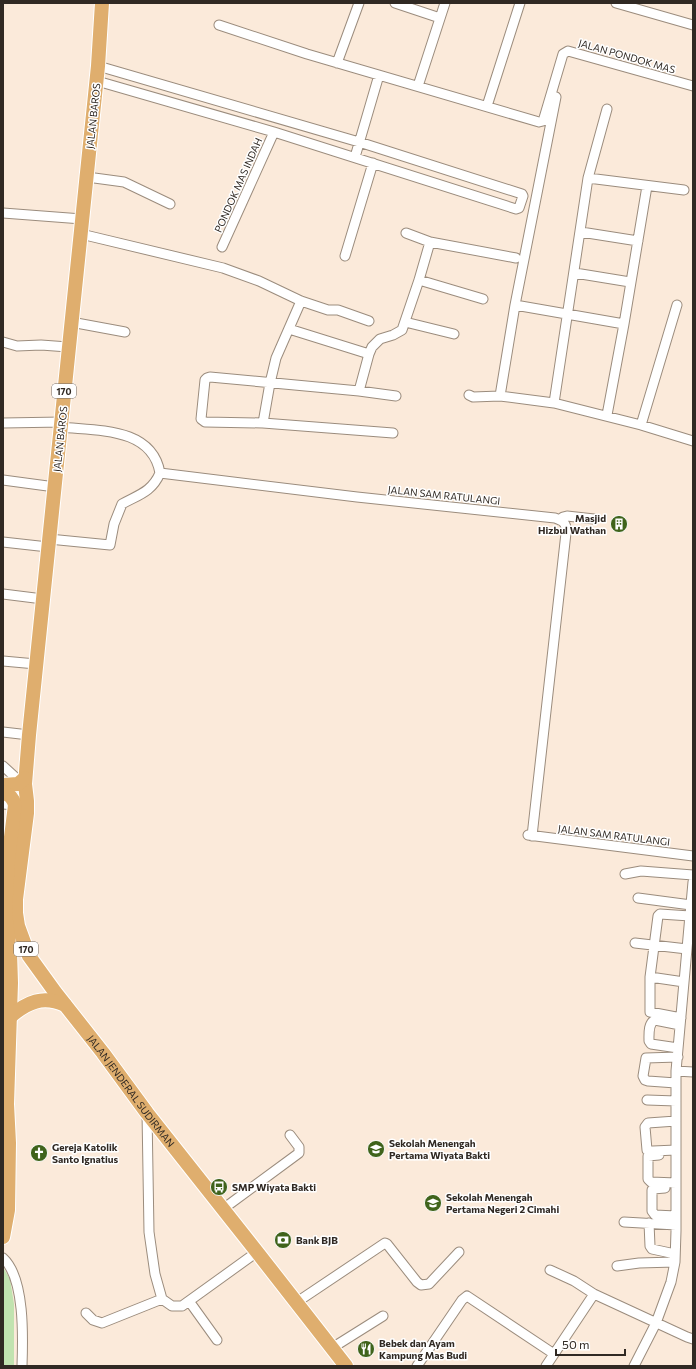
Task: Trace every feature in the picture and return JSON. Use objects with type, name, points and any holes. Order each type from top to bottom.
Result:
[{"type":"main road","name":"JALAN BAROS","points":[[12,779],[29,735],[68,347],[97,81],[102,3]]},
{"type":"main road","name":"JALAN JENDERAL SUDIRMAN","points":[[12,779],[27,813],[18,881],[16,913],[18,926],[29,956],[147,1113],[346,1366]]},
{"type":"main road","points":[[3,792],[14,800],[9,805]]},
{"type":"main road","name":"170","points":[[3,1237],[8,1210],[9,1143],[8,1104],[11,965],[5,913],[9,805]]},
{"type":"main road","points":[[11,965],[13,960],[18,956],[29,956]]},
{"type":"main road","points":[[10,1017],[21,1008],[38,1001],[50,1000],[65,1005]]},
{"type":"street","points":[[337,63],[359,3]]},
{"type":"street","points":[[395,3],[440,18]]},
{"type":"street","points":[[418,86],[445,3]]},
{"type":"street","points":[[487,106],[520,3]]},
{"type":"street","points":[[616,3],[693,25]]},
{"type":"street","name":"JALAN PONDOK MAS","points":[[218,25],[337,63],[539,122],[543,121],[563,54],[568,51],[693,86]]},
{"type":"street","points":[[97,81],[274,132],[516,209],[518,208],[523,196],[522,194],[359,142],[98,66]]},
{"type":"street","points":[[355,157],[379,75]]},
{"type":"street","points":[[134,92],[138,78]]},
{"type":"street","points":[[500,396],[515,306],[557,96]]},
{"type":"street","points":[[554,403],[569,314],[588,178],[607,109]]},
{"type":"street","name":"PONDOK MAS INDAH","points":[[222,247],[274,132]]},
{"type":"street","points":[[345,256],[372,163]]},
{"type":"street","points":[[87,178],[124,182],[170,204]]},
{"type":"street","points":[[588,178],[684,190]]},
{"type":"street","points":[[607,416],[647,186]]},
{"type":"street","points":[[3,213],[82,219]]},
{"type":"street","points":[[581,232],[638,241]]},
{"type":"street","points":[[406,233],[430,242],[516,258]]},
{"type":"street","points":[[81,234],[223,268],[259,281],[301,302],[325,309],[338,310],[369,321]]},
{"type":"street","points":[[359,391],[368,354],[372,347],[380,339],[393,335],[402,330],[430,242]]},
{"type":"street","points":[[575,273],[630,282]]},
{"type":"street","points":[[419,280],[483,299]]},
{"type":"street","points":[[263,423],[276,358],[301,302]]},
{"type":"street","points":[[641,425],[677,305]]},
{"type":"street","points":[[515,306],[624,324]]},
{"type":"street","points":[[71,322],[125,332]]},
{"type":"street","points":[[405,322],[454,334]]},
{"type":"street","points":[[289,329],[368,354]]},
{"type":"street","points":[[3,342],[17,346],[41,345],[68,347]]},
{"type":"street","points":[[393,433],[263,423],[202,421],[201,419],[205,380],[210,377],[359,391],[396,396]]},
{"type":"street","points":[[469,395],[473,397],[500,396],[554,403],[641,425],[693,441]]},
{"type":"street","points":[[3,423],[61,425],[120,434],[142,442],[152,453],[159,465],[160,473],[158,478],[143,494],[122,504],[114,524],[110,544],[3,542]]},
{"type":"street","name":"JALAN SAM RATULANGI","points":[[160,473],[560,520],[565,524],[566,533],[530,835],[693,856]]},
{"type":"street","points":[[3,480],[55,487]]},
{"type":"street","points":[[560,520],[567,516],[594,519]]},
{"type":"street","points":[[3,594],[43,599]]},
{"type":"street","points":[[3,661],[36,664]]},
{"type":"street","points":[[3,732],[29,735]]},
{"type":"street","points":[[3,766],[12,779]]},
{"type":"street","points":[[625,874],[641,871],[693,875]]},
{"type":"street","points":[[634,1366],[656,1323],[671,1282],[675,1258],[676,1071],[693,882]]},
{"type":"street","points":[[638,898],[692,901]]},
{"type":"street","points":[[681,1021],[650,1012],[650,978],[657,918],[660,914],[690,916]]},
{"type":"street","points":[[635,943],[687,949]]},
{"type":"street","points":[[650,978],[684,982]]},
{"type":"street","points":[[678,1053],[651,1044],[649,1041],[650,1024],[655,1020],[681,1021]]},
{"type":"street","points":[[676,1084],[648,1081],[645,1080],[644,1076],[646,1058],[678,1053]]},
{"type":"street","points":[[676,1071],[693,1072]]},
{"type":"street","points":[[647,1100],[676,1102]]},
{"type":"street","points":[[147,1113],[150,1232],[156,1274],[162,1299],[172,1306],[182,1306],[257,1252]]},
{"type":"street","points":[[676,1121],[648,1123],[645,1127],[647,1150],[676,1152]]},
{"type":"street","points":[[223,1209],[299,1153],[299,1147],[290,1135]]},
{"type":"street","points":[[676,1152],[648,1156],[647,1176],[651,1182],[676,1186]]},
{"type":"street","points":[[676,1186],[653,1188],[652,1190],[652,1211],[655,1215],[676,1221]]},
{"type":"street","points":[[624,1222],[649,1223],[676,1221]]},
{"type":"street","points":[[649,1223],[650,1246],[652,1249],[675,1258]]},
{"type":"street","points":[[297,1302],[384,1242],[421,1285],[429,1284],[459,1252]]},
{"type":"street","points":[[3,1258],[10,1267],[20,1301],[23,1336],[22,1366]]},
{"type":"street","points":[[617,1266],[675,1258]]},
{"type":"street","points":[[550,1270],[574,1281],[594,1294],[693,1339]]},
{"type":"street","points":[[546,1366],[594,1294]]},
{"type":"street","points":[[417,1366],[462,1300],[467,1296],[554,1354]]},
{"type":"street","points":[[86,1313],[93,1320],[102,1323],[162,1299]]},
{"type":"street","points":[[190,1301],[217,1340]]},
{"type":"street","points":[[332,1348],[383,1316]]},
{"type":"green space","points":[[3,1267],[10,1279],[14,1304],[14,1366],[3,1366]]},
{"type":"place","name":"Masjid Hizbul Wathan","points":[[619,524]]},
{"type":"place","name":"Sekolah Menengah Pertama Wiyata Bakti","points":[[376,1149]]},
{"type":"place","name":"Gereja Katolik Santo Ignatius","points":[[39,1153]]},
{"type":"place","name":"SMP Wiyata Bakti","points":[[219,1187]]},
{"type":"place","name":"Sekolah Menengah Pertama Negeri 2 Cimahi","points":[[433,1203]]},
{"type":"place","name":"Bank BJB","points":[[283,1240]]},
{"type":"place","name":"Bebek dan Ayam Kampung Mas Budi","points":[[366,1349]]}]
